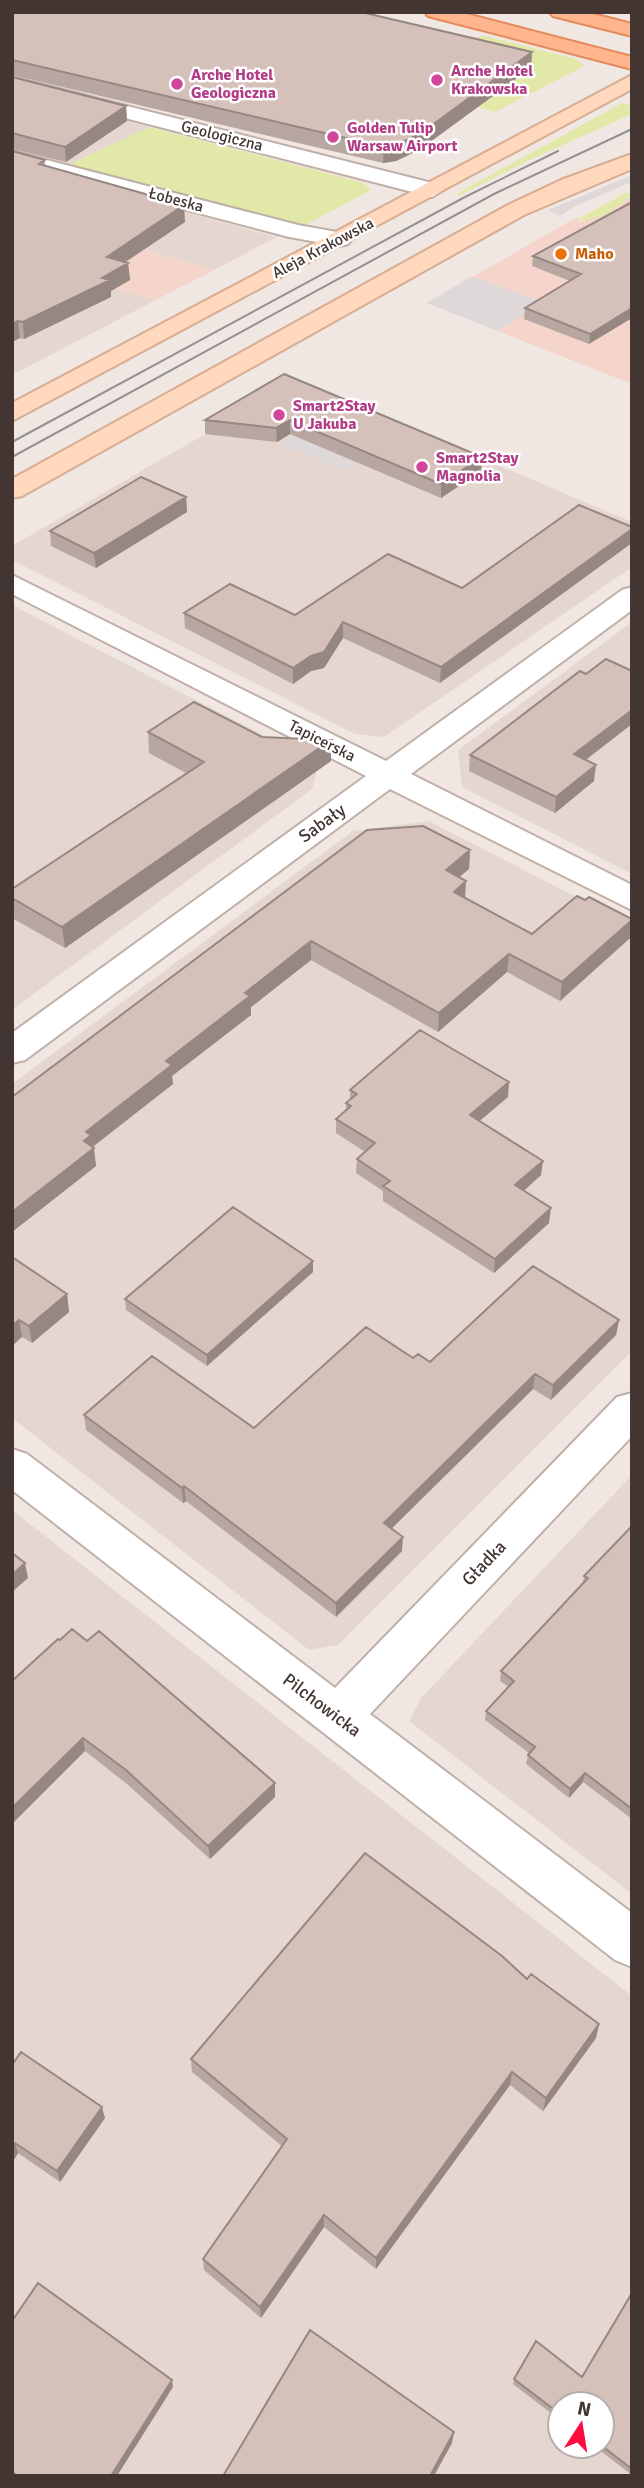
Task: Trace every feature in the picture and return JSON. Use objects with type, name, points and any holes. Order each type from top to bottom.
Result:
[{"type":"main road","points":[[435,12],[632,64]]},
{"type":"main road","points":[[499,12],[632,46]]},
{"type":"main road","points":[[560,12],[632,30]]},
{"type":"main road","name":"Aleja Krakowska","points":[[12,413],[632,81]]},
{"type":"main road","points":[[12,490],[516,210],[569,185],[632,161]]},
{"type":"street","name":"Geologiczna","points":[[12,83],[432,190]]},
{"type":"street","name":"Łobeska","points":[[12,157],[297,232],[340,239]]},
{"type":"street","name":"Tapicerska","points":[[12,583],[632,899]]},
{"type":"street","name":"Sabały","points":[[12,1051],[632,596]]},
{"type":"street","name":"Gładka","points":[[337,1717],[632,1409]]},
{"type":"street","name":"Pilchowicka","points":[[12,1465],[632,1943]]},
{"type":"shaded area","points":[[12,92],[150,127],[68,165],[12,150]]},
{"type":"shaded area","points":[[12,165],[277,237],[214,270],[42,220]]},
{"type":"shaded area","points":[[632,175],[632,182],[575,206],[560,216],[548,210]]},
{"type":"shaded area","points":[[629,198],[632,199],[632,384],[427,303],[577,217],[580,221],[593,219]]},
{"type":"shaded area","points":[[41,220],[214,270],[156,300],[12,257]]},
{"type":"shaded area","points":[[12,257],[156,300],[12,375]]},
{"type":"shaded area","points":[[472,276],[544,303],[497,331],[427,303]]},
{"type":"shaded area","points":[[298,380],[632,522],[632,567],[384,737],[355,734],[12,560],[12,546]]},
{"type":"shaded area","points":[[293,432],[362,461],[344,472],[277,442]]},
{"type":"shaded area","points":[[12,605],[319,764],[312,789],[12,1010]]},
{"type":"shaded area","points":[[632,622],[632,874],[462,787],[458,750]]},
{"type":"shaded area","points":[[429,821],[632,926],[632,1351],[338,1645],[309,1650],[12,1418],[12,1084],[353,831]]},
{"type":"shaded area","points":[[632,1475],[632,1894],[409,1721],[421,1698]]},
{"type":"shaded area","points":[[12,1510],[632,1996],[632,2476],[12,2476]]},
{"type":"green space","points":[[481,35],[576,59],[584,66],[495,112],[477,107],[531,68],[459,50]]},
{"type":"green space","points":[[622,103],[632,106],[632,114],[527,161],[460,195],[456,194]]},
{"type":"green space","points":[[150,127],[364,183],[371,190],[300,228],[68,165]]},
{"type":"green space","points":[[627,192],[630,195],[626,200],[606,214],[591,219],[578,219]]},
{"type":"building","points":[[12,12],[361,12],[532,52],[420,134],[396,145],[384,147],[12,60]]},
{"type":"building","points":[[12,77],[126,106],[65,147],[12,133]]},
{"type":"building","points":[[12,151],[45,160],[39,164],[184,205],[107,257],[128,263],[102,278],[110,280],[23,322],[12,324]]},
{"type":"building","points":[[632,202],[632,308],[590,334],[525,308],[581,274],[533,256]]},
{"type":"building","points":[[284,374],[482,457],[441,484],[290,420],[276,428],[205,420]]},
{"type":"building","points":[[141,477],[186,497],[94,553],[50,531]]},
{"type":"building","points":[[579,505],[632,529],[441,667],[343,622],[324,652],[311,656],[293,668],[184,613],[230,584],[295,615],[388,554],[462,588]]},
{"type":"building","points":[[606,659],[632,671],[632,710],[574,754],[596,765],[556,797],[470,755],[580,671],[586,674]]},
{"type":"building","points":[[194,702],[262,737],[331,740],[62,927],[12,898],[12,889],[204,762],[148,732]]},
{"type":"building","points":[[423,826],[470,850],[446,870],[466,881],[454,892],[532,934],[577,896],[585,900],[589,897],[632,920],[562,982],[509,954],[439,1013],[311,941],[245,993],[250,996],[166,1061],[172,1065],[86,1132],[91,1135],[84,1141],[94,1148],[12,1212],[12,1097],[367,830]]},
{"type":"building","points":[[420,1030],[509,1082],[470,1115],[543,1161],[515,1185],[551,1208],[495,1259],[383,1186],[390,1181],[357,1159],[375,1143],[336,1119],[351,1106],[346,1103],[357,1094],[350,1090]]},
{"type":"building","points":[[233,1207],[313,1261],[207,1355],[125,1299]]},
{"type":"building","points":[[12,1257],[67,1294],[29,1326],[19,1320],[12,1326]]},
{"type":"building","points":[[533,1266],[619,1320],[553,1385],[535,1374],[384,1523],[403,1537],[336,1603],[184,1486],[182,1488],[84,1415],[152,1356],[254,1428],[366,1327],[413,1358],[418,1354],[430,1362]]},
{"type":"building","points":[[632,1526],[632,1809],[585,1773],[570,1789],[528,1755],[535,1747],[486,1711],[514,1681],[501,1671],[588,1578],[584,1576]]},
{"type":"building","points":[[12,1553],[25,1563],[12,1575]]},
{"type":"building","points":[[72,1629],[87,1641],[99,1631],[275,1783],[208,1846],[126,1770],[83,1738],[12,1808],[12,1681]]},
{"type":"building","points":[[365,1853],[502,1956],[527,1979],[531,1974],[599,2024],[546,2098],[512,2072],[376,2258],[324,2215],[260,2307],[203,2259],[287,2139],[191,2059]]},
{"type":"building","points":[[21,2052],[102,2107],[57,2171],[15,2143],[12,2147],[12,2065]]},
{"type":"building","points":[[38,2283],[172,2380],[111,2476],[18,2476],[12,2472],[12,2321]]},
{"type":"building","points":[[632,2293],[632,2469],[616,2457],[616,2390],[546,2390],[546,2403],[514,2379],[536,2341],[582,2377]]},
{"type":"building","points":[[310,2330],[454,2432],[430,2476],[223,2476]]},
{"type":"tram line","points":[[12,457],[494,194],[632,129]]},
{"type":"tram line","points":[[12,442],[465,197],[558,151]]},
{"type":"place","name":"Arche Hotel Krakowska","points":[[437,80]]},
{"type":"place","name":"Arche Hotel Geologiczna","points":[[177,84]]},
{"type":"place","name":"Golden Tulip Warsaw Airport","points":[[333,137]]},
{"type":"place","name":"Maho","points":[[561,254]]},
{"type":"place","name":"Smart2Stay U Jakuba","points":[[279,415]]},
{"type":"place","name":"Smart2Stay Magnolia","points":[[422,467]]}]
